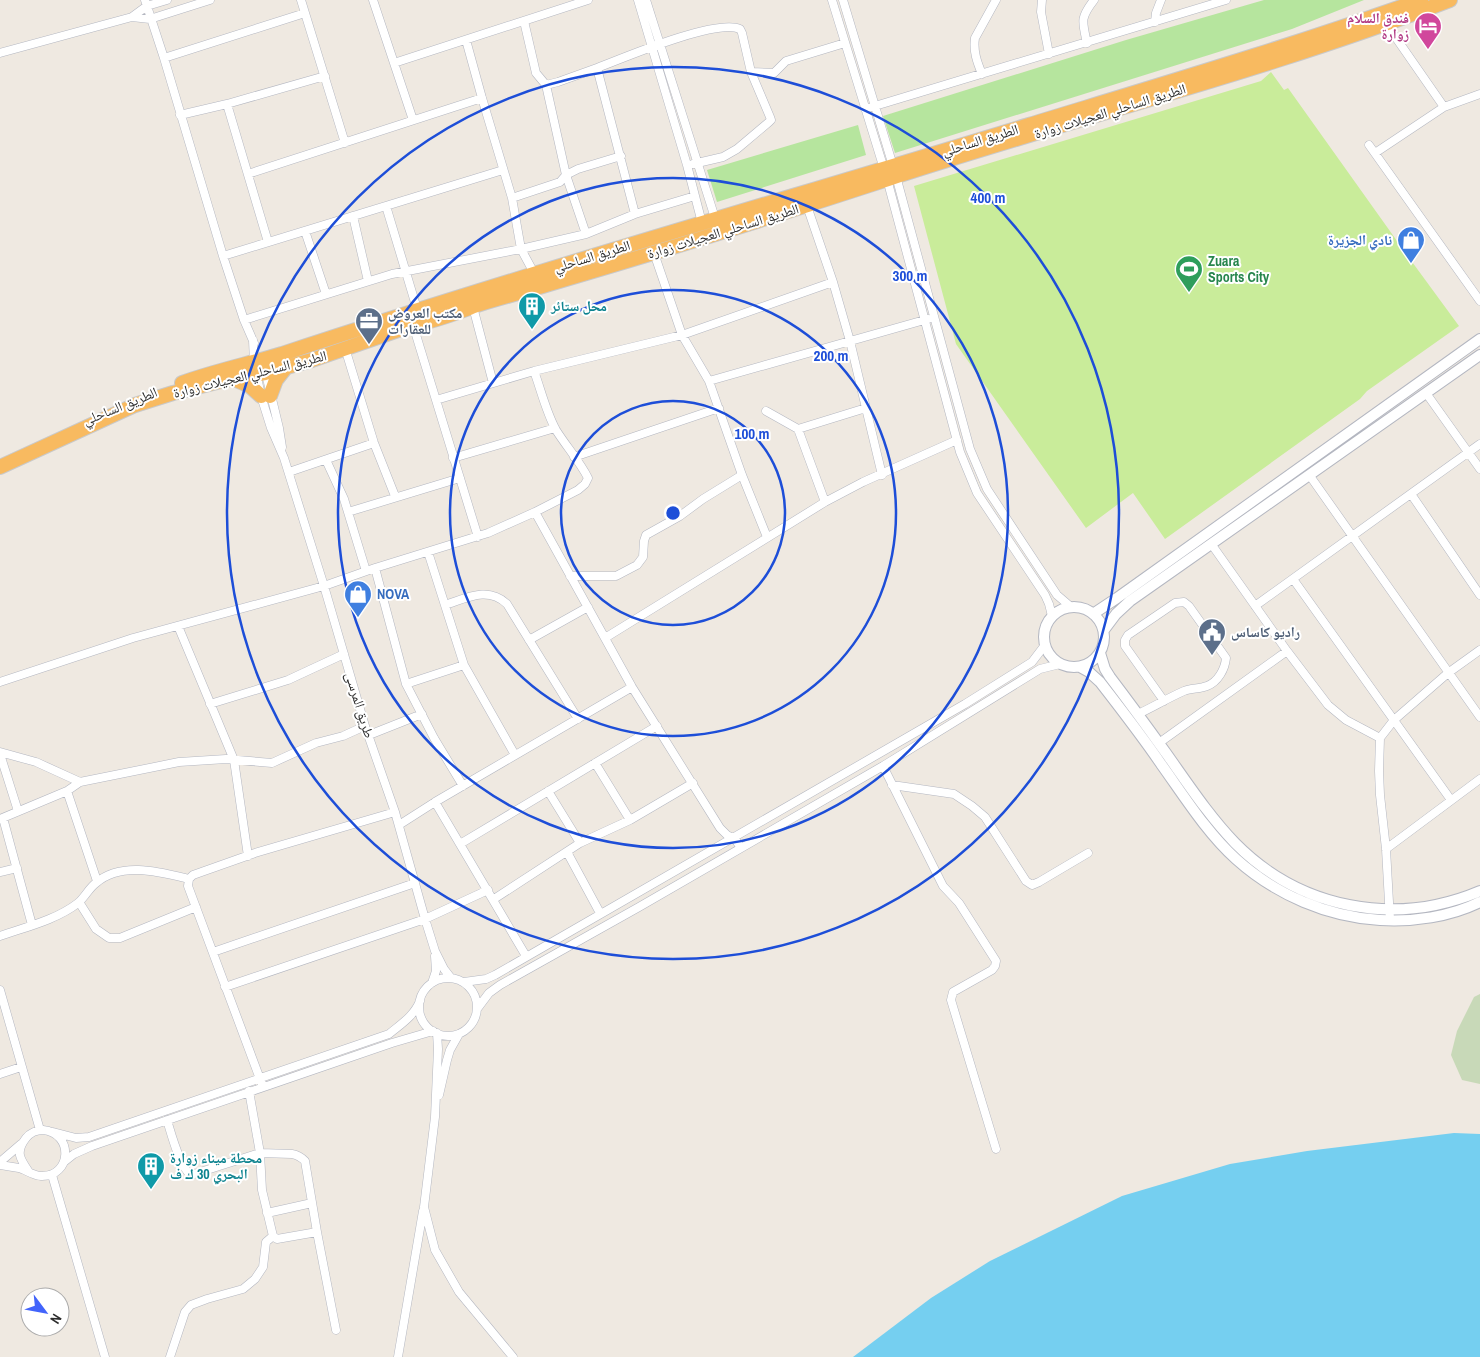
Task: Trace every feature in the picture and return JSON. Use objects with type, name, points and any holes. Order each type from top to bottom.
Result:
[{"type":"highway","name":"الطريق الساحلي","points":[[0,461],[92,416],[208,374],[259,367],[417,309],[534,273],[708,221],[890,173],[1346,27],[1420,0]]},
{"type":"highway","name":"الطريق الساحلي العجيلات زوارة","points":[[0,466],[134,405],[173,393],[234,379],[259,367],[287,366],[413,325],[427,323],[473,307],[807,206],[890,173],[1299,54],[1386,25],[1450,0]]},
{"type":"highway","points":[[234,379],[266,396],[287,366]]},
{"type":"street","points":[[132,17],[146,3],[167,0]]},
{"type":"street","points":[[0,53],[132,17],[150,19],[210,0]]},
{"type":"street","points":[[301,0],[345,143]]},
{"type":"street","points":[[373,0],[413,120]]},
{"type":"street","points":[[394,63],[524,21],[574,2],[588,0]]},
{"type":"street","points":[[638,0],[695,196],[708,221]]},
{"type":"street","points":[[646,0],[698,163],[708,221]]},
{"type":"street","points":[[832,0],[865,109],[890,173],[935,318],[970,449],[987,489],[1057,596],[1070,607]]},
{"type":"street","points":[[843,0],[875,106],[924,320],[960,452],[977,493],[1044,595],[1052,616]]},
{"type":"street","points":[[982,74],[974,50],[974,44],[996,0]]},
{"type":"street","points":[[1042,0],[1041,12],[1049,54]]},
{"type":"street","points":[[1087,43],[1083,18],[1094,0]]},
{"type":"street","points":[[1155,22],[1161,0]]},
{"type":"street","points":[[865,109],[1226,0]]},
{"type":"street","name":"طريق المرسى","points":[[146,3],[223,256],[244,320],[253,340],[266,396],[271,428],[289,472],[365,726],[396,812],[435,951],[451,978]]},
{"type":"street","points":[[164,58],[305,13]]},
{"type":"street","points":[[524,21],[536,73],[546,85],[566,175],[586,234]]},
{"type":"street","points":[[546,85],[660,44],[718,27],[738,27],[742,33],[751,72],[770,120],[737,149],[723,157],[687,165]]},
{"type":"street","points":[[842,32],[852,28]]},
{"type":"street","points":[[1386,30],[1394,35],[1444,107]]},
{"type":"street","points":[[466,40],[512,198],[522,249],[534,273]]},
{"type":"street","points":[[751,72],[774,73],[786,61],[845,44]]},
{"type":"street","points":[[597,68],[635,214]]},
{"type":"street","points":[[661,76],[670,73]]},
{"type":"street","points":[[180,116],[324,76]]},
{"type":"street","points":[[1375,153],[1444,107],[1480,94]]},
{"type":"street","points":[[248,174],[482,98]]},
{"type":"street","points":[[227,104],[268,242]]},
{"type":"street","points":[[1369,145],[1480,301]]},
{"type":"street","points":[[512,198],[560,182],[566,175],[578,169],[621,156]]},
{"type":"street","points":[[223,256],[503,170]]},
{"type":"street","points":[[244,320],[392,274],[522,249],[586,234],[635,214],[695,196]]},
{"type":"street","points":[[386,206],[417,309]]},
{"type":"street","points":[[807,206],[833,282],[850,341],[882,475]]},
{"type":"street","points":[[353,216],[368,281]]},
{"type":"street","points":[[305,231],[326,294]]},
{"type":"street","points":[[654,253],[682,335],[709,381],[742,475],[767,537]]},
{"type":"street","points":[[436,400],[534,371],[682,335],[833,282]]},
{"type":"street","points":[[473,307],[493,383]]},
{"type":"street","points":[[709,381],[935,318]]},
{"type":"street","points":[[413,325],[478,537]]},
{"type":"street","points":[[1093,614],[1280,483],[1480,339]]},
{"type":"street","points":[[345,348],[374,443],[395,496]]},
{"type":"street","points":[[1104,630],[1116,614],[1130,601],[1480,355]]},
{"type":"street","points":[[0,682],[133,638],[324,586],[375,568],[488,534],[578,490],[586,484],[588,478],[555,428],[534,371]]},
{"type":"street","points":[[1426,393],[1480,469]]},
{"type":"street","points":[[574,457],[719,408]]},
{"type":"street","points":[[798,429],[866,408]]},
{"type":"street","points":[[766,411],[798,429],[825,502]]},
{"type":"street","points":[[453,458],[555,428]]},
{"type":"street","points":[[605,638],[825,502],[863,482],[957,440]]},
{"type":"street","points":[[289,472],[374,443]]},
{"type":"street","points":[[1255,606],[1480,444]]},
{"type":"street","points":[[326,460],[344,499],[366,571]]},
{"type":"street","points":[[570,576],[616,576],[637,565],[643,557],[646,535],[680,516],[742,475]]},
{"type":"street","points":[[1310,476],[1480,717]]},
{"type":"street","points":[[348,512],[395,496],[460,478]]},
{"type":"street","points":[[973,483],[983,479]]},
{"type":"street","points":[[1280,483],[1287,492]]},
{"type":"street","points":[[1411,494],[1480,595]]},
{"type":"street","points":[[535,512],[632,687],[723,832],[732,837],[740,848]]},
{"type":"street","points":[[1212,545],[1328,705],[1346,720],[1380,738]]},
{"type":"street","points":[[428,552],[464,666],[515,755]]},
{"type":"street","points":[[375,568],[406,684],[434,738],[463,786]]},
{"type":"street","points":[[1293,578],[1451,800]]},
{"type":"street","points":[[445,605],[489,594],[501,598],[507,604],[578,719]]},
{"type":"street","points":[[1138,714],[1164,701],[1186,690],[1207,686],[1215,681],[1226,665],[1226,658],[1189,606],[1184,602],[1175,602],[1128,635],[1125,640],[1125,646],[1164,701]]},
{"type":"street","points":[[529,640],[588,607]]},
{"type":"street","points":[[1070,607],[1086,609],[1093,614],[1098,618],[1104,630],[1104,642],[1100,653],[1088,665],[1070,667],[1060,664],[1051,656],[1045,645],[1044,635],[1052,616],[1070,607]]},
{"type":"street","points":[[178,626],[234,760],[248,856]]},
{"type":"street","points":[[464,982],[486,979],[965,704],[1032,662],[1045,645]]},
{"type":"street","points":[[1390,920],[1386,849],[1380,795],[1380,738],[1394,720],[1448,673],[1480,650]]},
{"type":"street","points":[[1159,743],[1288,651]]},
{"type":"street","points":[[1100,653],[1105,669],[1159,743],[1236,859],[1265,881],[1323,910],[1361,919],[1390,920],[1432,917],[1480,902]]},
{"type":"street","points":[[210,704],[288,680],[344,654]]},
{"type":"street","points":[[477,1009],[489,993],[500,985],[883,766],[1040,669],[1060,664]]},
{"type":"street","points":[[406,684],[464,666]]},
{"type":"street","points":[[1080,667],[1100,682],[1215,828],[1248,855],[1292,885],[1327,900],[1346,905],[1362,908],[1390,909],[1430,907],[1454,901],[1480,891]]},
{"type":"street","points":[[399,825],[632,687]]},
{"type":"street","points":[[369,735],[422,714]]},
{"type":"street","points":[[32,925],[1,818],[67,791],[80,782],[179,762],[234,760],[272,763],[316,743],[343,736],[365,726]]},
{"type":"street","points":[[460,844],[657,726]]},
{"type":"street","points":[[0,753],[36,762],[80,782]]},
{"type":"street","points":[[0,753],[18,812]]},
{"type":"street","points":[[595,763],[630,820]]},
{"type":"street","points":[[883,766],[943,886],[959,903],[996,961],[992,970],[953,992],[951,1000],[996,1149]]},
{"type":"street","points":[[1386,849],[1480,778]]},
{"type":"street","points":[[494,899],[580,843],[630,820],[693,783]]},
{"type":"street","points":[[892,785],[954,794],[972,806],[986,817],[1026,881],[1032,885],[1088,853]]},
{"type":"street","points":[[67,791],[97,881]]},
{"type":"street","points":[[548,791],[580,843]]},
{"type":"street","points":[[435,802],[526,956]]},
{"type":"street","points":[[263,1087],[188,886],[189,879],[193,875],[248,856],[396,812]]},
{"type":"street","points":[[567,852],[600,914]]},
{"type":"street","points":[[0,872],[17,868]]},
{"type":"street","points":[[0,936],[56,916],[79,902],[97,881],[110,874],[147,870],[189,879]]},
{"type":"street","points":[[213,952],[416,882]]},
{"type":"street","points":[[225,986],[425,919],[488,890]]},
{"type":"street","points":[[79,902],[96,929],[109,938],[120,938],[196,907]]},
{"type":"street","name":"طريق المرسى","points":[[432,983],[436,971],[435,951]]},
{"type":"street","points":[[0,1164],[29,1134],[40,1130],[76,1138],[89,1137],[389,1034],[417,1010],[420,1001],[423,992],[438,980],[451,978],[464,982],[472,989],[476,999],[476,1017],[466,1030],[459,1034],[444,1035],[435,1032],[425,1024],[420,1013],[420,1001]]},
{"type":"street","points":[[0,990],[40,1130]]},
{"type":"street","points":[[0,1164],[19,1168],[40,1176],[52,1174],[59,1170],[68,1158],[83,1149],[392,1043],[435,1032]]},
{"type":"street","points":[[398,1357],[424,1207],[435,1117],[438,1049],[435,1032]]},
{"type":"street","points":[[435,1117],[447,1060],[459,1034]]},
{"type":"street","points":[[0,1074],[21,1067]]},
{"type":"street","points":[[249,1092],[260,1153],[262,1190],[273,1236],[276,1239],[317,1232]]},
{"type":"street","points":[[167,1120],[185,1170],[191,1174],[260,1153],[298,1154],[305,1161],[336,1330]]},
{"type":"street","points":[[53,1132],[62,1140],[66,1151],[64,1162]]},
{"type":"street","points":[[21,1144],[20,1160],[29,1172]]},
{"type":"street","points":[[52,1174],[105,1357]]},
{"type":"street","points":[[268,1213],[312,1203]]},
{"type":"street","points":[[424,1207],[436,1250],[459,1292],[513,1357]]},
{"type":"street","points":[[170,1357],[185,1312],[191,1306],[243,1289],[255,1279],[263,1266],[266,1242],[273,1236]]},
{"type":"green space","points":[[1264,0],[1364,0],[1292,29],[895,153],[883,116],[1126,40]]},
{"type":"green space","name":"Zuara Sports City","points":[[1271,72],[1284,90],[1288,88],[1459,326],[1165,539],[1133,493],[1086,528],[956,344],[914,186],[1261,81]]},
{"type":"green space","points":[[858,125],[866,155],[717,202],[707,170]]},
{"type":"green space","points":[[1480,994],[1480,1084],[1462,1080],[1451,1055],[1457,1031],[1474,997]]},
{"type":"water","points":[[1454,1133],[1480,1134],[1480,1357],[853,1357],[931,1298],[990,1261],[1122,1196],[1230,1164],[1307,1151]]},
{"type":"place","name":"فندق السلام زوارة","points":[[1428,50]]},
{"type":"place","name":"نادي الجزيرة","points":[[1411,264]]},
{"type":"place","name":"Zuara Sports City","points":[[1189,293]]},
{"type":"place","name":"محل ستائر","points":[[532,330]]},
{"type":"place","name":"مكتب العروض للعقارات","points":[[369,345]]},
{"type":"place","name":"NOVA","points":[[358,618]]},
{"type":"place","name":"راديو كاساس","points":[[1212,656]]},
{"type":"place","name":"محطة ميناء زوارة البحري 30 ك ف","points":[[151,1190]]}]
